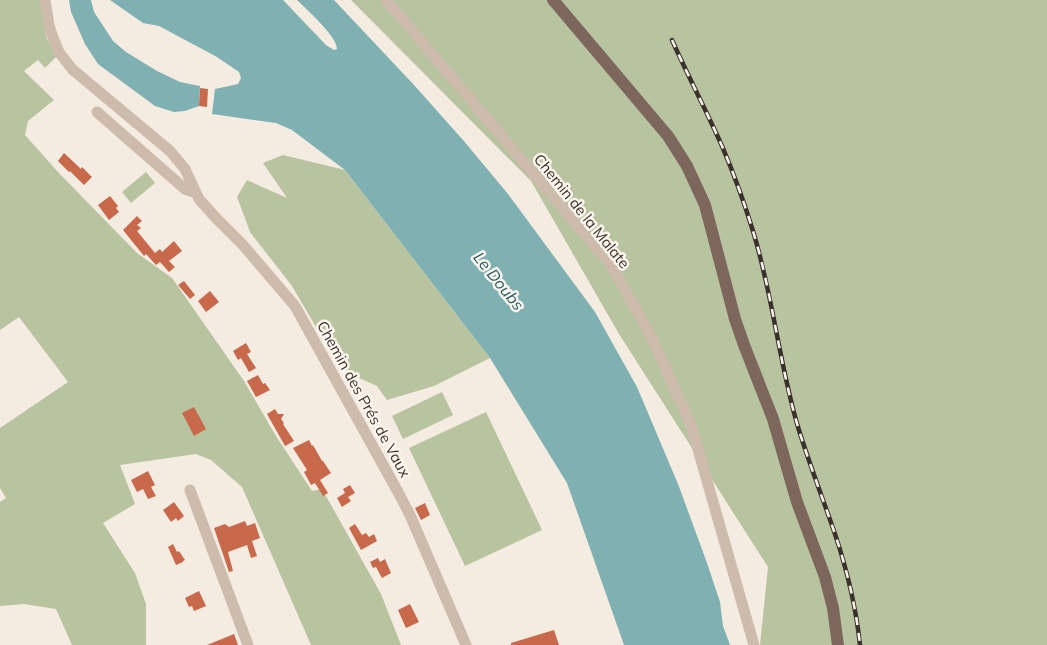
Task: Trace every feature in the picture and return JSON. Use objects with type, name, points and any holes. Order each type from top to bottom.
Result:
[{"type":"main road","points":[[553,0],[668,136],[687,166],[705,205],[735,319],[773,419],[797,502],[827,585],[833,608],[838,645]]},
{"type":"street","name":"Chemin des Prés de Vaux","points":[[45,0],[52,35],[59,52],[72,69],[170,151],[185,169],[199,199],[243,245],[295,306],[402,499],[466,645]]},
{"type":"street","name":"Chemin de la Malate","points":[[386,0],[611,266],[652,338],[691,425],[754,645]]},
{"type":"street","name":"Chemin des Prés de Vaux","points":[[97,112],[185,189],[196,194]]},
{"type":"street","points":[[190,490],[248,645]]},
{"type":"green space","points":[[0,0],[40,0],[47,39],[57,56],[45,68],[38,60],[24,71],[54,100],[28,121],[25,135],[57,171],[137,253],[172,278],[244,381],[276,436],[312,491],[322,489],[381,594],[401,645],[311,645],[242,487],[211,460],[196,454],[120,465],[135,504],[103,523],[135,573],[146,604],[146,645],[72,645],[56,609],[24,604],[0,606],[0,502],[6,498],[0,488],[0,428],[68,382],[19,317],[0,330]]},
{"type":"green space","points":[[351,0],[1047,0],[1047,645],[760,645],[768,567],[619,334],[531,181]]},
{"type":"green space","points":[[283,155],[345,170],[490,358],[434,386],[387,400],[377,386],[352,375],[337,363],[292,286],[250,232],[237,197],[247,180],[287,198],[263,163]]},
{"type":"green space","points":[[146,172],[155,183],[131,203],[122,192]]},
{"type":"green space","points":[[442,392],[453,415],[403,439],[392,416]]},
{"type":"green space","points":[[486,412],[542,530],[465,566],[409,448]]},
{"type":"water","points":[[69,0],[91,0],[94,12],[113,41],[126,52],[157,71],[180,82],[200,86],[199,106],[185,111],[174,112],[155,106],[98,64],[85,44],[71,12]]},
{"type":"water","name":"Le Doubs","points":[[110,0],[283,0],[326,45],[334,50],[337,49],[332,37],[321,23],[297,0],[334,0],[463,140],[508,194],[595,312],[637,387],[678,484],[720,602],[723,626],[730,645],[624,645],[567,483],[490,358],[345,170],[292,130],[276,123],[212,114],[215,89],[238,84],[241,78],[239,72],[217,57],[159,26],[143,23]]},
{"type":"building","points":[[200,88],[208,89],[207,107],[199,106]]},
{"type":"building","points":[[64,153],[92,177],[84,185],[58,161]]},
{"type":"building","points":[[110,196],[118,206],[116,208],[119,212],[109,220],[98,205]]},
{"type":"building","points":[[137,216],[142,221],[137,225],[141,228],[137,231],[155,253],[160,249],[162,252],[174,241],[182,251],[169,261],[175,267],[169,272],[160,262],[156,265],[146,254],[144,256],[123,230]]},
{"type":"building","points":[[184,281],[195,295],[190,299],[178,285]]},
{"type":"building","points":[[210,291],[219,302],[206,312],[198,301]]},
{"type":"building","points":[[246,343],[251,352],[247,354],[256,368],[249,372],[241,358],[238,360],[233,351]]},
{"type":"building","points":[[258,375],[263,384],[265,383],[270,390],[256,397],[247,381]]},
{"type":"building","points":[[194,407],[206,429],[194,436],[182,413]]},
{"type":"building","points":[[275,409],[278,414],[284,414],[281,419],[294,441],[285,446],[267,414]]},
{"type":"building","points":[[309,440],[331,473],[320,480],[328,493],[323,496],[315,483],[311,485],[304,472],[307,470],[293,448]]},
{"type":"building","points":[[148,471],[155,485],[151,487],[156,496],[148,499],[143,489],[137,492],[131,480]]},
{"type":"building","points":[[350,485],[355,493],[348,497],[351,501],[342,507],[337,498],[345,493],[343,489]]},
{"type":"building","points":[[174,502],[184,516],[178,521],[176,518],[171,522],[163,510]]},
{"type":"building","points":[[425,503],[430,515],[421,520],[415,508]]},
{"type":"building","points":[[245,521],[247,526],[255,523],[260,538],[252,541],[257,556],[251,558],[247,545],[228,552],[233,571],[229,572],[214,528],[225,524],[229,527]]},
{"type":"building","points":[[355,524],[362,535],[366,533],[369,537],[374,534],[377,541],[361,550],[349,528]]},
{"type":"building","points":[[173,544],[177,552],[179,551],[185,560],[176,565],[168,547]]},
{"type":"building","points":[[378,558],[380,562],[385,559],[391,573],[382,578],[376,567],[373,568],[370,562]]},
{"type":"building","points":[[199,591],[206,606],[194,611],[192,606],[189,607],[185,598]]},
{"type":"building","points":[[410,604],[419,622],[406,628],[398,610]]},
{"type":"building","points":[[554,630],[559,645],[511,645],[511,643]]},
{"type":"building","points":[[234,634],[238,645],[207,645]]},
{"type":"railway","points":[[672,40],[722,146],[739,188],[753,231],[766,280],[791,403],[843,561],[860,645]]}]
